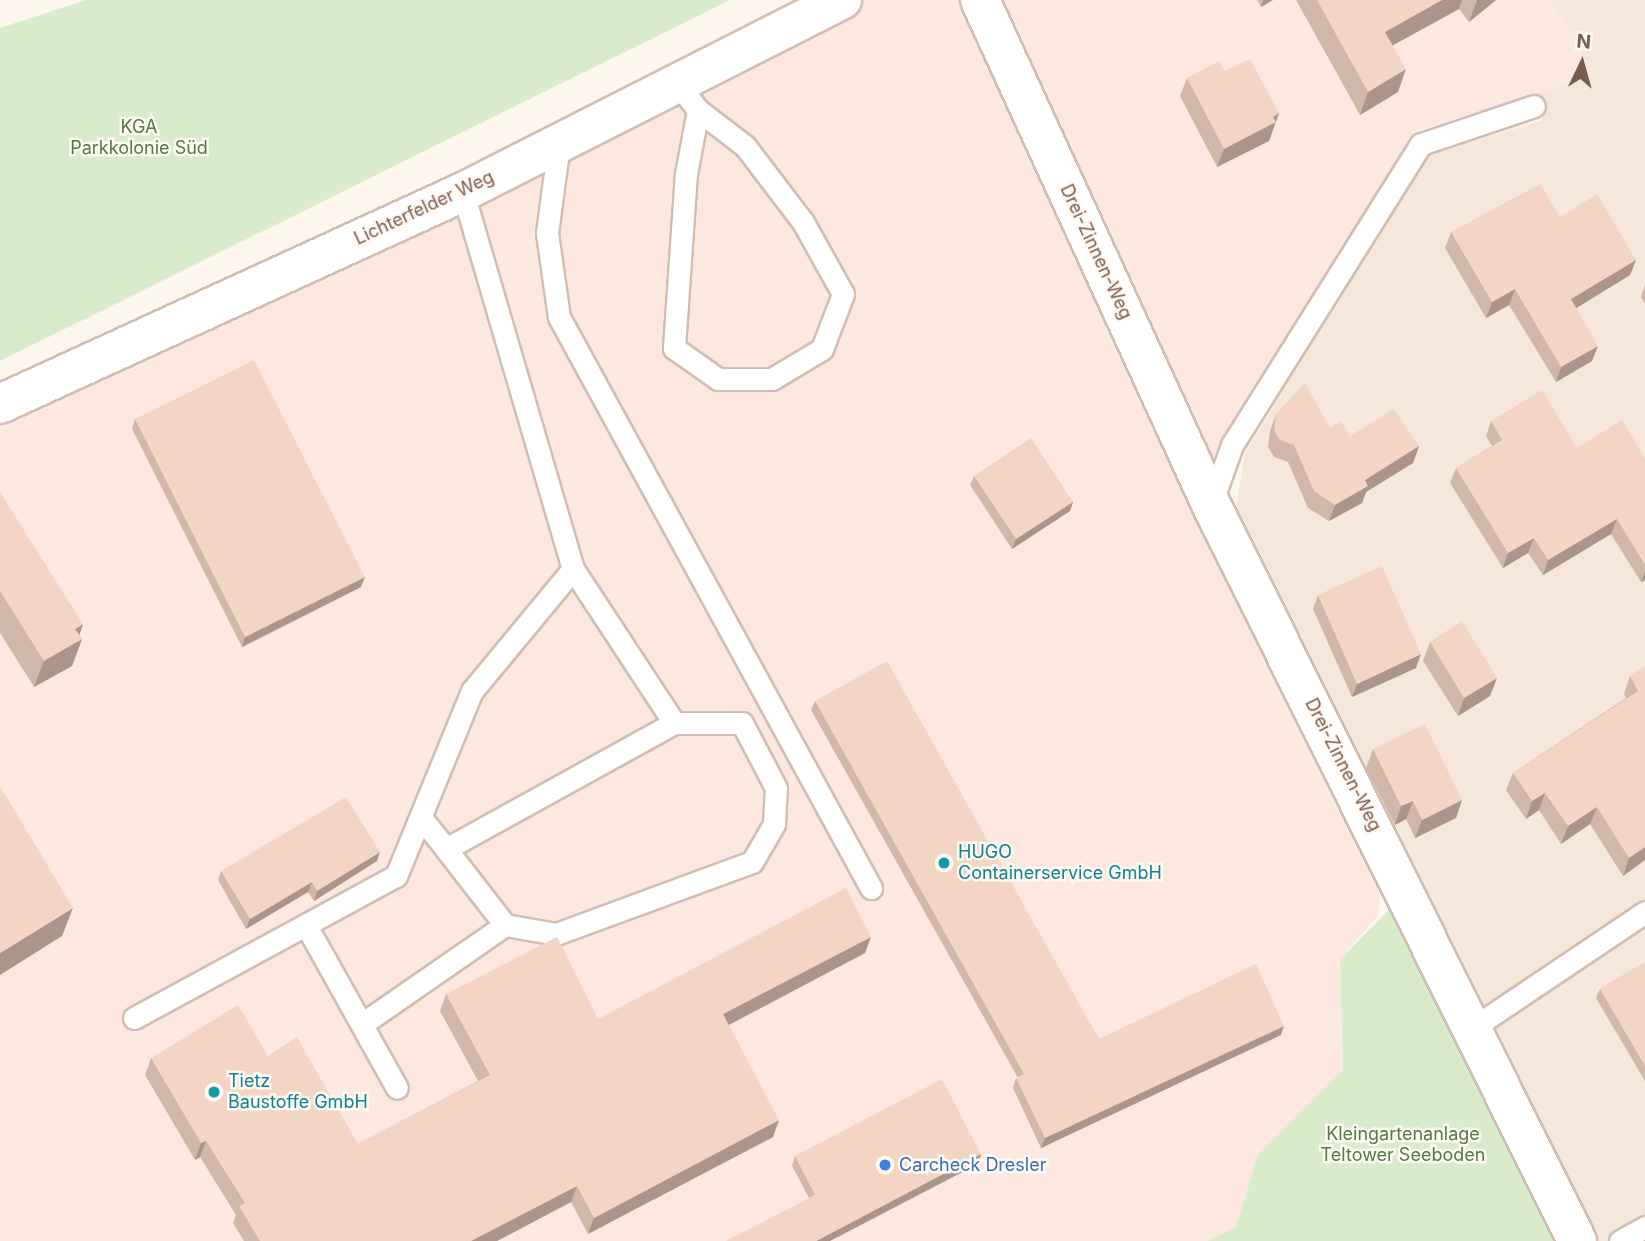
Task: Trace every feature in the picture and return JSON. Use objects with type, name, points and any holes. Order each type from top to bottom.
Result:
[{"type":"street","name":"Lichterfelder Weg","points":[[0,404],[463,192],[559,144],[688,98],[842,0]]},
{"type":"street","name":"Drei-Zinnen-Weg","points":[[980,0],[1212,503],[1474,1027],[1577,1241]]},
{"type":"lane","points":[[688,98],[745,146],[803,222],[843,294],[822,349],[772,379],[718,379],[674,348],[686,174],[688,98]]},
{"type":"lane","points":[[1212,503],[1232,445],[1421,144],[1534,106]]},
{"type":"lane","points":[[559,144],[547,233],[559,317],[871,888]]},
{"type":"lane","points":[[463,192],[573,569],[674,723]]},
{"type":"lane","points":[[134,1018],[307,927],[396,876],[422,819],[472,691],[573,569]]},
{"type":"lane","points":[[422,819],[505,925],[556,934],[752,862],[774,824],[776,788],[766,763],[741,723],[674,723],[446,849]]},
{"type":"lane","points":[[1474,1027],[1645,912]]},
{"type":"lane","points":[[362,1024],[505,925]]},
{"type":"lane","points":[[307,927],[397,1088]]},
{"type":"lane","points":[[1620,1241],[1645,1227]]},
{"type":"shaded area","points":[[811,0],[1550,0],[1595,75],[1413,132],[1194,489],[1382,883],[1378,916],[1340,959],[1343,1070],[1258,1155],[1236,1227],[1207,1241],[0,1241],[0,386],[487,159]]},
{"type":"shaded area","points":[[1550,0],[1645,0],[1645,1241],[1594,1241],[1235,513],[1245,453],[1427,155],[1543,120],[1533,94],[1595,75]]},
{"type":"green space","name":"KGA Parkkolonie Süd","points":[[86,0],[730,0],[0,361],[0,28]]},
{"type":"green space","name":"Kleingartenanlage Teltower Seeboden","points":[[1393,906],[1554,1241],[1207,1241],[1236,1227],[1258,1155],[1343,1070],[1340,959]]},
{"type":"building","points":[[1317,0],[1442,0],[1385,32],[1406,69],[1368,92]]},
{"type":"building","points":[[1250,59],[1279,113],[1273,117],[1276,122],[1224,149],[1187,78],[1219,61],[1225,71]]},
{"type":"building","points":[[1540,184],[1560,217],[1597,194],[1636,260],[1571,299],[1598,346],[1561,367],[1515,289],[1492,302],[1451,232]]},
{"type":"building","points":[[254,360],[365,577],[245,637],[135,419]]},
{"type":"building","points":[[1305,383],[1330,428],[1341,421],[1350,436],[1394,409],[1419,446],[1365,480],[1368,486],[1335,505],[1314,491],[1294,445],[1280,440],[1274,430],[1276,414]]},
{"type":"building","points":[[1542,390],[1577,448],[1622,420],[1645,458],[1645,565],[1617,519],[1548,560],[1534,538],[1508,553],[1456,468],[1502,440],[1491,421]]},
{"type":"building","points":[[1031,438],[1073,502],[1016,539],[974,476]]},
{"type":"building","points":[[0,492],[83,624],[75,629],[82,639],[44,661],[0,591]]},
{"type":"building","points":[[1382,566],[1421,654],[1357,684],[1318,595]]},
{"type":"building","points":[[1462,621],[1497,678],[1464,698],[1430,642]]},
{"type":"building","points":[[887,661],[1099,1039],[1256,964],[1284,1026],[1045,1138],[1016,1078],[1024,1074],[815,701]]},
{"type":"building","points":[[1645,667],[1645,847],[1629,858],[1597,807],[1568,826],[1545,793],[1532,801],[1513,773],[1638,691],[1630,676]]},
{"type":"building","points":[[1425,724],[1462,800],[1422,820],[1413,801],[1401,806],[1373,749]]},
{"type":"building","points":[[0,786],[73,908],[0,953]]},
{"type":"building","points":[[346,797],[380,852],[317,891],[312,882],[250,919],[221,871]]},
{"type":"building","points":[[846,888],[871,937],[723,1014],[779,1120],[594,1218],[577,1186],[471,1241],[260,1241],[239,1206],[245,1203],[206,1141],[201,1143],[151,1058],[238,1005],[268,1056],[297,1037],[358,1144],[490,1075],[446,994],[557,937],[598,1019]]},
{"type":"building","points":[[1645,962],[1645,1066],[1600,989]]},
{"type":"building","name":"Carcheck Dresler","points":[[942,1079],[981,1154],[816,1241],[726,1241],[815,1195],[795,1156]]},
{"type":"place","name":"HUGO Containerservice GmbH","points":[[944,863]]},
{"type":"place","name":"Tietz Baustoffe GmbH","points":[[214,1092]]},
{"type":"place","name":"Carcheck Dresler","points":[[885,1165]]}]
